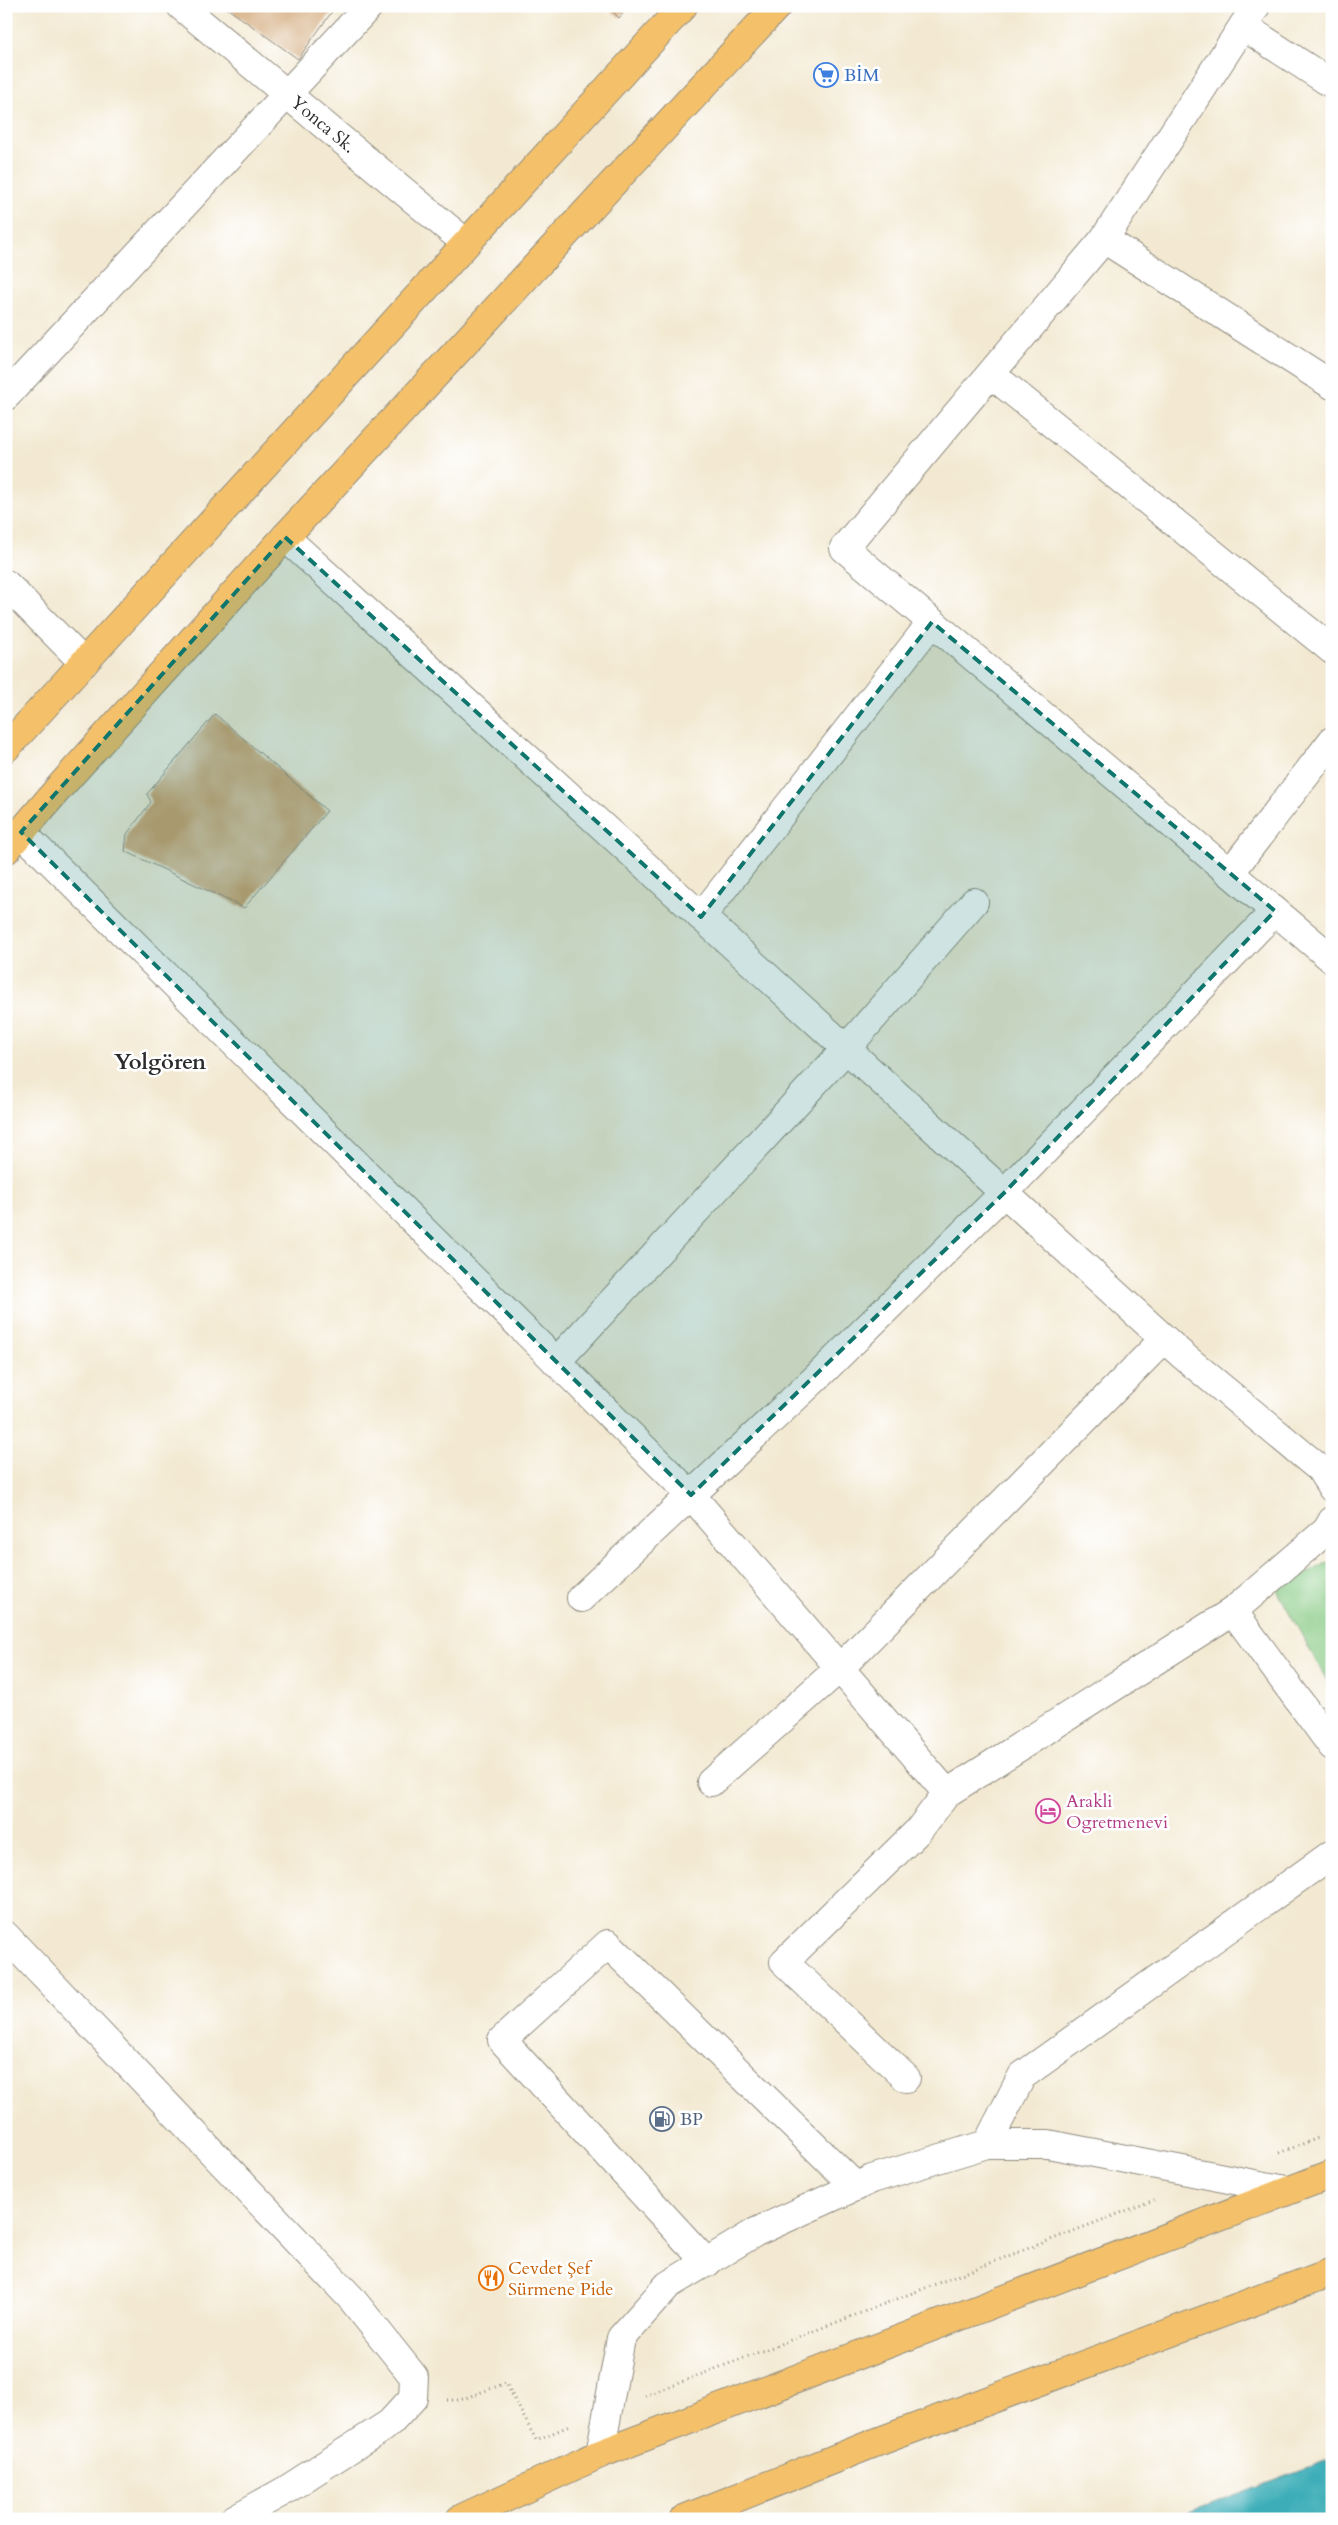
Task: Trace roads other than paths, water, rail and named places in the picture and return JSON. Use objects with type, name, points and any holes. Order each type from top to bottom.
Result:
[{"type":"main road","points":[[6,748],[683,6]]},
{"type":"main road","points":[[14,841],[285,537],[777,6]]},
{"type":"main road","points":[[460,2519],[600,2454],[1332,2174]]},
{"type":"main road","points":[[684,2519],[872,2444],[1332,2272]]},
{"type":"street","name":"Yonca Sk.","points":[[181,6],[466,243]]},
{"type":"street","points":[[6,396],[369,6]]},
{"type":"street","points":[[1332,84],[1250,16],[1104,239],[844,548],[1332,959]]},
{"type":"street","points":[[1104,239],[1332,385]]},
{"type":"street","points":[[990,374],[1332,650]]},
{"type":"street","points":[[285,537],[1164,1339],[1320,1469],[1332,1488]]},
{"type":"street","points":[[6,584],[84,663]]},
{"type":"street","points":[[701,917],[932,622]]},
{"type":"street","points":[[1230,873],[1332,741]]},
{"type":"street","points":[[14,841],[556,1362],[691,1495],[948,1792]]},
{"type":"street","points":[[556,1362],[846,1049],[974,902]]},
{"type":"street","points":[[580,1598],[815,1380],[1004,1194],[1275,911]]},
{"type":"street","points":[[711,1782],[841,1667],[1164,1339]]},
{"type":"street","points":[[906,2078],[784,1962],[918,1831],[948,1792],[1233,1611],[1327,1530],[1332,1521]]},
{"type":"street","points":[[1233,1611],[1332,1746]]},
{"type":"street","points":[[987,2144],[1022,2076],[1332,1854]]},
{"type":"street","points":[[6,1936],[351,2298],[414,2377],[413,2398],[390,2423],[286,2490],[234,2519]]},
{"type":"street","points":[[707,2262],[502,2040],[608,1944],[856,2187]]},
{"type":"street","points":[[600,2454],[621,2338],[668,2285],[756,2232],[872,2179],[987,2144],[1048,2144],[1286,2190]]},
{"type":"water","points":[[1332,2458],[1332,2519],[1171,2519]]},
{"type":"place","name":"BİM","points":[[826,75]]},
{"type":"place","name":"Arakli Ogretmenevi","points":[[1048,1811]]},
{"type":"place","name":"BP","points":[[662,2119]]},
{"type":"place","name":"Cevdet Şef Sürmene Pide","points":[[491,2278]]},
{"type":"district","name":"Yolgören","points":[[160,1062]]}]
